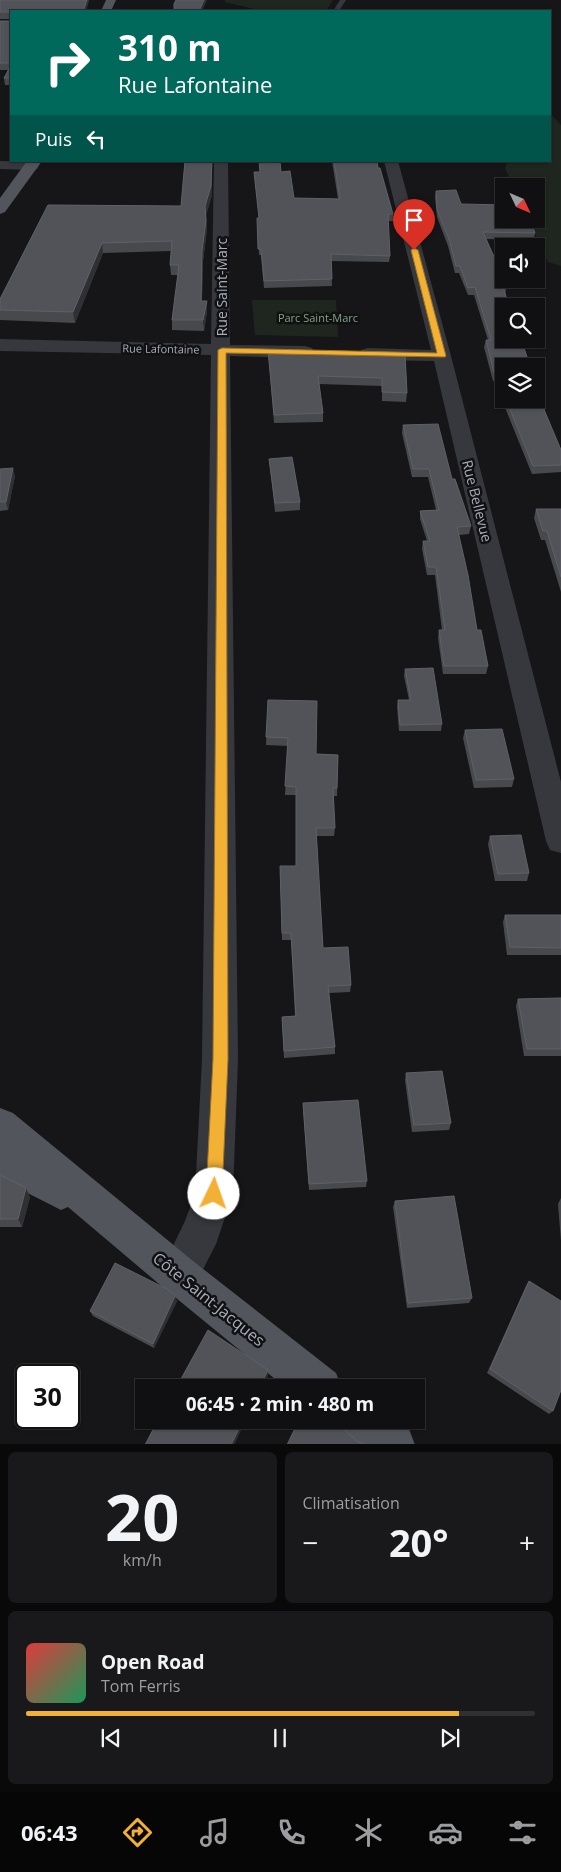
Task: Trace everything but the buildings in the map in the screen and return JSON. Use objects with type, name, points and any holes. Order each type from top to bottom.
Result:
[{"type":"main road","points":[[0,210],[34,163]]},
{"type":"main road","name":"Côte Saint-Jacques","points":[[0,1126],[179,1276],[310,1379]]},
{"type":"main road","name":"Côte Saint-Jacques","points":[[0,1158],[99,1209]]},
{"type":"main road","points":[[374,1429],[393,1444]]},
{"type":"street","name":"Rue Saint-Marc","points":[[179,1276],[202,1230],[214,1194],[220,1078],[221,162]]},
{"type":"street","name":"Rue Bellevue","points":[[391,162],[442,356],[561,842]]},
{"type":"street","points":[[0,165],[34,163]]},
{"type":"street","name":"Rue Lafontaine","points":[[0,345],[322,353]]},
{"type":"street","points":[[352,354],[442,356]]},
{"type":"green space","points":[[225,0],[333,0],[327,10],[258,10],[225,2]]},
{"type":"green space","points":[[551,114],[561,125],[561,266],[548,262],[545,256],[545,238],[537,238],[532,228],[545,228],[545,178],[509,178],[505,168],[508,162],[551,162]]},
{"type":"green space","name":"Parc Saint-Marc","points":[[252,300],[336,300],[338,337],[255,335]]},
{"type":"route","points":[[214,1194],[220,1059],[222,350],[442,356],[414,250]]}]
